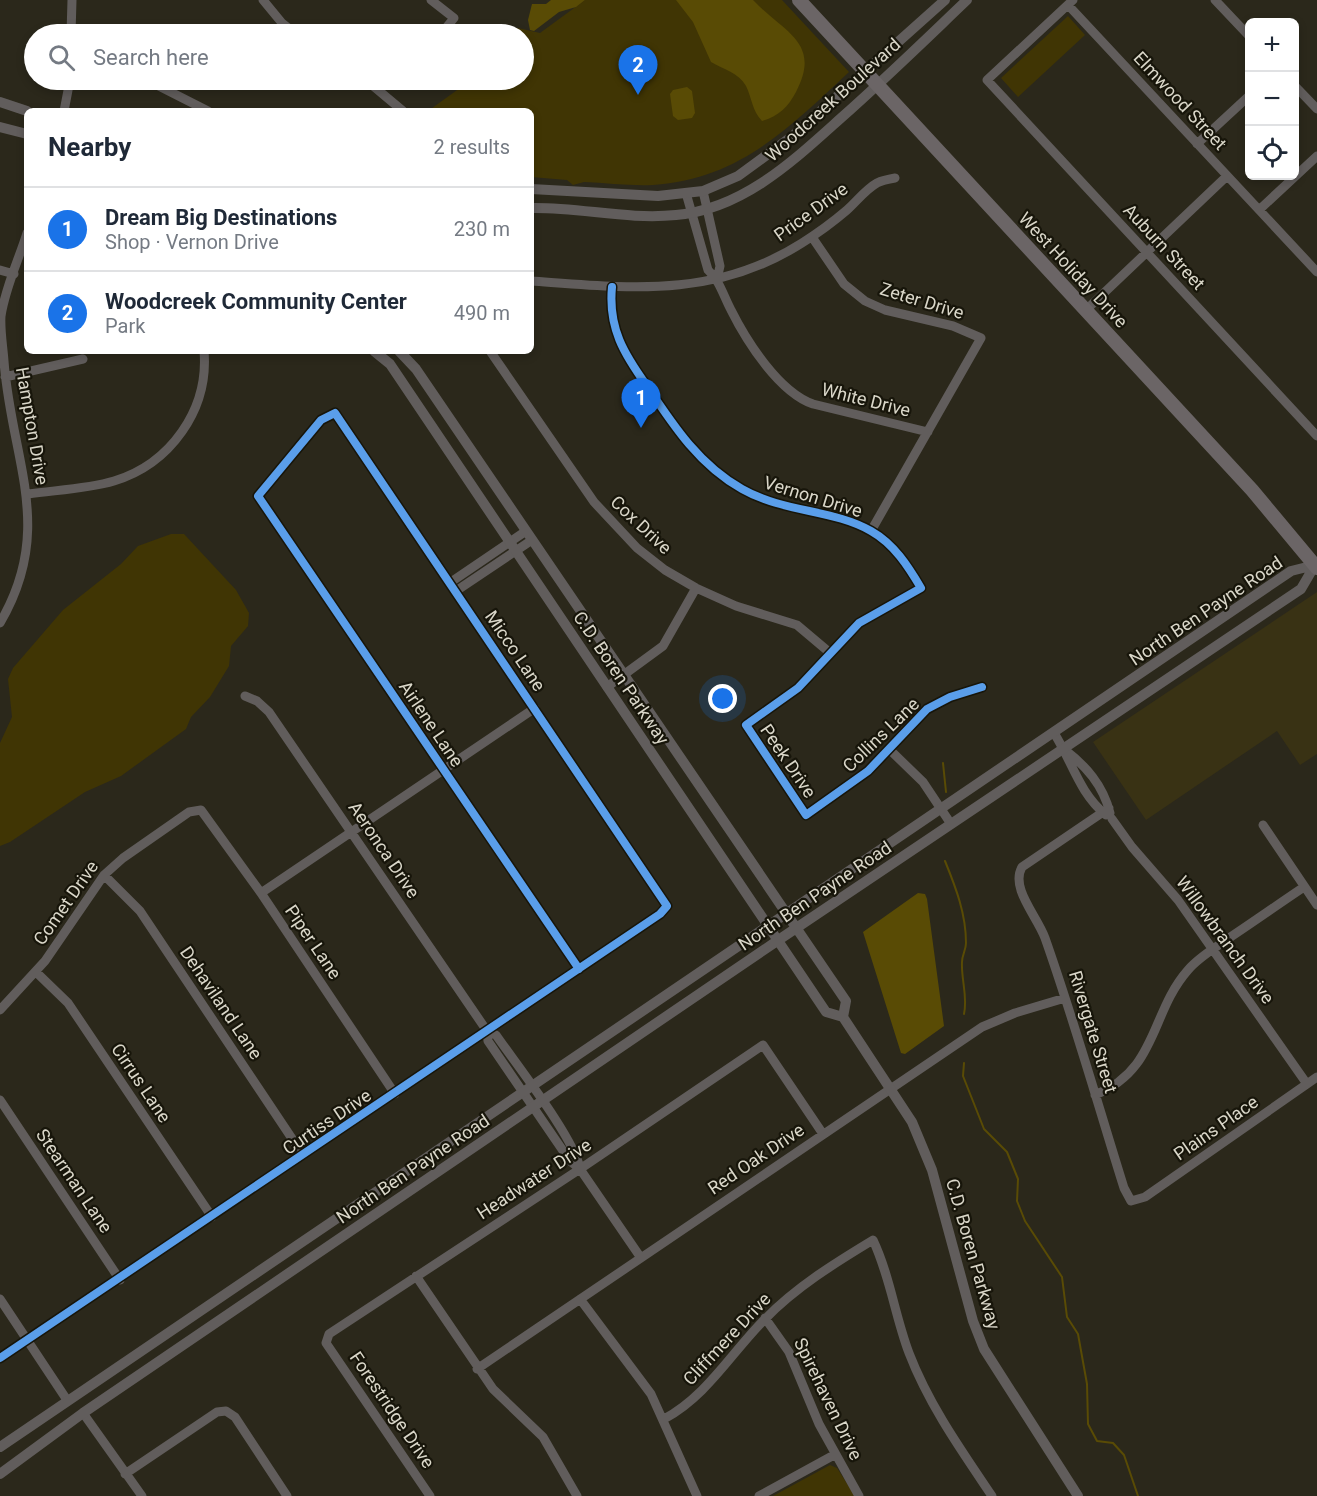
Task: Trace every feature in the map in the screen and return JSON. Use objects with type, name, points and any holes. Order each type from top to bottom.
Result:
[{"type":"main road","name":"West Holiday Drive","points":[[799,0],[1266,506],[1316,566]]},
{"type":"street","points":[[71,24],[72,0]]},
{"type":"street","points":[[263,0],[283,24]]},
{"type":"street","points":[[431,0],[454,18],[449,24]]},
{"type":"street","name":"Woodcreek Boulevard","points":[[534,189],[658,196],[702,191],[738,176],[760,161],[866,72],[945,0]]},
{"type":"street","name":"Woodcreek Boulevard","points":[[534,208],[630,217],[692,212],[760,185],[819,141],[967,0]]},
{"type":"street","points":[[1215,0],[1245,32]]},
{"type":"street","name":"Auburn Street","points":[[1071,2],[987,80],[1317,436]]},
{"type":"street","name":"Elmwood Street","points":[[1071,2],[1227,177],[1317,272]]},
{"type":"street","points":[[1299,88],[1313,98],[1317,109]]},
{"type":"street","points":[[65,108],[68,90]]},
{"type":"street","points":[[167,90],[202,108]]},
{"type":"street","points":[[386,90],[401,108]]},
{"type":"street","points":[[1197,144],[1245,100]]},
{"type":"street","points":[[0,102],[24,110]]},
{"type":"street","points":[[0,127],[24,133]]},
{"type":"street","points":[[1259,210],[1317,156]]},
{"type":"street","points":[[1086,310],[1227,177]]},
{"type":"street","name":"Price Drive","points":[[534,281],[662,288],[717,279],[769,261],[812,237],[877,183],[895,178]]},
{"type":"street","name":"White Drive","points":[[702,191],[720,266],[717,279]]},
{"type":"street","name":"White Drive","points":[[686,193],[708,270],[717,279],[735,318],[770,370],[794,394],[821,406],[928,432]]},
{"type":"street","points":[[604,215],[608,194]]},
{"type":"street","name":"Zeter Drive","points":[[812,237],[844,284],[865,301],[885,310],[953,327],[981,338],[928,432]]},
{"type":"street","name":"Hampton Drive","points":[[0,623],[15,594],[24,566],[30,518],[28,494],[6,377],[1,316],[24,242]]},
{"type":"street","points":[[0,270],[14,274]]},
{"type":"street","name":"Vernon Drive","points":[[612,286],[612,321],[622,349],[679,433],[702,459],[729,481],[764,500],[783,507],[848,521],[872,531],[898,554],[921,588],[859,622],[829,652]]},
{"type":"street","points":[[28,494],[114,481],[141,470],[159,458],[183,432],[194,410],[201,389],[204,354]]},
{"type":"street","name":"C.D. Boren Parkway","points":[[378,354],[390,364],[826,1012],[843,1017],[891,1087],[919,1135],[932,1170],[973,1321],[984,1349],[1078,1496]]},
{"type":"street","name":"C.D. Boren Parkway","points":[[402,354],[416,369],[846,1001],[843,1017]]},
{"type":"street","name":"Cox Drive","points":[[492,354],[586,492],[609,520],[655,563],[696,588],[736,606],[796,625],[829,652]]},
{"type":"street","points":[[6,377],[83,359]]},
{"type":"street","name":"Airlene Lane","points":[[335,413],[321,420],[258,496],[579,969]]},
{"type":"street","name":"Micco Lane","points":[[335,413],[667,906]]},
{"type":"street","points":[[872,531],[928,432]]},
{"type":"street","points":[[453,586],[529,536]]},
{"type":"street","name":"North Ben Payne Road","points":[[0,1447],[1291,571],[1316,566]]},
{"type":"street","name":"North Ben Payne Road","points":[[0,1474],[83,1413],[796,928],[1301,589],[1316,566]]},
{"type":"street","points":[[608,687],[652,656],[667,640],[696,588]]},
{"type":"street","points":[[1214,623],[1226,640]]},
{"type":"street","name":"Peek Drive","points":[[806,815],[746,725],[798,687],[829,652]]},
{"type":"street","name":"Collins Lane","points":[[806,815],[860,778],[890,750],[927,709],[950,697],[982,687]]},
{"type":"street","name":"Aeronca Drive","points":[[245,696],[257,701],[269,712],[487,1031],[496,1035],[570,1161],[580,1169],[640,1258]]},
{"type":"street","points":[[261,893],[535,708]]},
{"type":"street","name":"Willowbranch Drive","points":[[1054,733],[1064,749],[1073,774],[1094,805],[1106,810]]},
{"type":"street","name":"Willowbranch Drive","points":[[1064,749],[1084,764],[1106,796],[1106,810],[1112,819],[1132,847],[1178,900],[1307,1084]]},
{"type":"street","points":[[890,750],[923,782],[951,824]]},
{"type":"street","name":"Comet Drive","points":[[0,1010],[36,972],[104,874],[189,812],[201,810]]},
{"type":"street","name":"Piper Lane","points":[[201,810],[261,893],[395,1094]]},
{"type":"street","name":"Rivergate Street","points":[[1106,810],[1022,867],[1017,876],[1019,885],[1041,928],[1124,1188],[1131,1201]]},
{"type":"street","points":[[1263,825],[1317,905]]},
{"type":"street","name":"Dehaviland Lane","points":[[104,874],[140,912],[303,1155]]},
{"type":"street","points":[[1095,1095],[1116,1083],[1143,1057],[1173,990],[1190,968],[1304,887]]},
{"type":"street","name":"Curtiss Drive","points":[[0,1358],[120,1280],[395,1094],[660,914],[667,906]]},
{"type":"street","name":"Cirrus Lane","points":[[36,972],[68,1003],[212,1217]]},
{"type":"street","name":"Red Oak Drive","points":[[477,1369],[982,1027],[1015,1013],[1065,998]]},
{"type":"street","name":"Headwater Drive","points":[[326,1342],[329,1334],[763,1045],[823,1134]]},
{"type":"street","name":"Plains Place","points":[[1131,1201],[1144,1197],[1317,1077]]},
{"type":"street","name":"Stearman Lane","points":[[0,1100],[120,1280]]},
{"type":"street","name":"Cliffmere Drive","points":[[664,1419],[684,1409],[699,1396],[765,1318],[795,1291],[873,1240],[881,1258],[902,1332],[916,1371],[938,1414],[992,1496]]},
{"type":"street","points":[[416,1276],[477,1369],[493,1389],[543,1437],[577,1496]]},
{"type":"street","points":[[0,1299],[67,1400],[83,1413],[142,1496]]},
{"type":"street","points":[[580,1299],[639,1376],[664,1419],[698,1496]]},
{"type":"street","name":"Spirehaven Drive","points":[[765,1318],[794,1361],[834,1455],[859,1496]]},
{"type":"street","name":"Forestridge Drive","points":[[326,1342],[430,1496]]},
{"type":"street","points":[[125,1474],[217,1412],[226,1411],[235,1417],[287,1496]]},
{"type":"street","points":[[759,1496],[834,1455]]},
{"type":"shaded area","points":[[551,0],[585,0],[576,7],[559,12],[534,31],[534,24],[529,24],[528,20],[532,4],[546,4]]},
{"type":"shaded area","points":[[585,0],[782,0],[849,72],[806,112],[762,147],[712,173],[684,181],[653,185],[584,182],[573,185],[567,180],[534,177],[534,108],[432,108],[457,90],[534,90],[534,32],[540,33]]},
{"type":"shaded area","points":[[676,0],[753,0],[796,40],[805,61],[803,75],[790,102],[778,114],[762,121],[756,113],[743,82],[711,62],[693,22]]},
{"type":"shaded area","points":[[1068,16],[1085,35],[1018,97],[1001,78]]},
{"type":"shaded area","points":[[687,87],[692,91],[695,113],[692,118],[678,120],[673,116],[670,94],[673,90]]},
{"type":"shaded area","points":[[171,534],[184,534],[236,590],[249,613],[248,626],[231,646],[229,666],[210,697],[191,717],[186,729],[121,776],[85,792],[10,842],[0,846],[0,743],[12,717],[8,679],[13,668],[63,610],[121,564],[138,546]]},
{"type":"shaded area","points":[[1317,592],[1317,754],[1300,765],[1277,731],[1146,820],[1093,742]]},
{"type":"shaded area","points":[[918,893],[925,894],[927,899],[944,1026],[905,1054],[901,1053],[863,932]]},
{"type":"shaded area","points":[[830,1465],[837,1468],[855,1496],[773,1496]]},
{"type":"waterway","points":[[943,763],[946,792]]},
{"type":"waterway","points":[[945,861],[964,922],[966,943],[962,959],[964,1014]]},
{"type":"waterway","points":[[964,1063],[963,1076],[984,1129],[1007,1152],[1018,1179],[1017,1201],[1025,1221],[1062,1277],[1067,1317],[1078,1334],[1087,1384],[1088,1424],[1097,1441],[1113,1443],[1124,1455],[1138,1496]]},
{"type":"cycle path","points":[[612,287],[611,302],[619,340],[667,415],[700,456],[727,479],[758,497],[841,519],[871,531],[894,549],[921,588],[859,623],[798,688],[746,725],[806,815],[868,771],[927,709],[950,697],[982,687]]},
{"type":"cycle path","points":[[0,1358],[660,914],[667,906],[335,413],[321,420],[258,496],[579,969]]},
{"type":"place","name":"Woodcreek Community Center","points":[[638,95]]},
{"type":"place","name":"Dream Big Destinations","points":[[641,428]]}]
